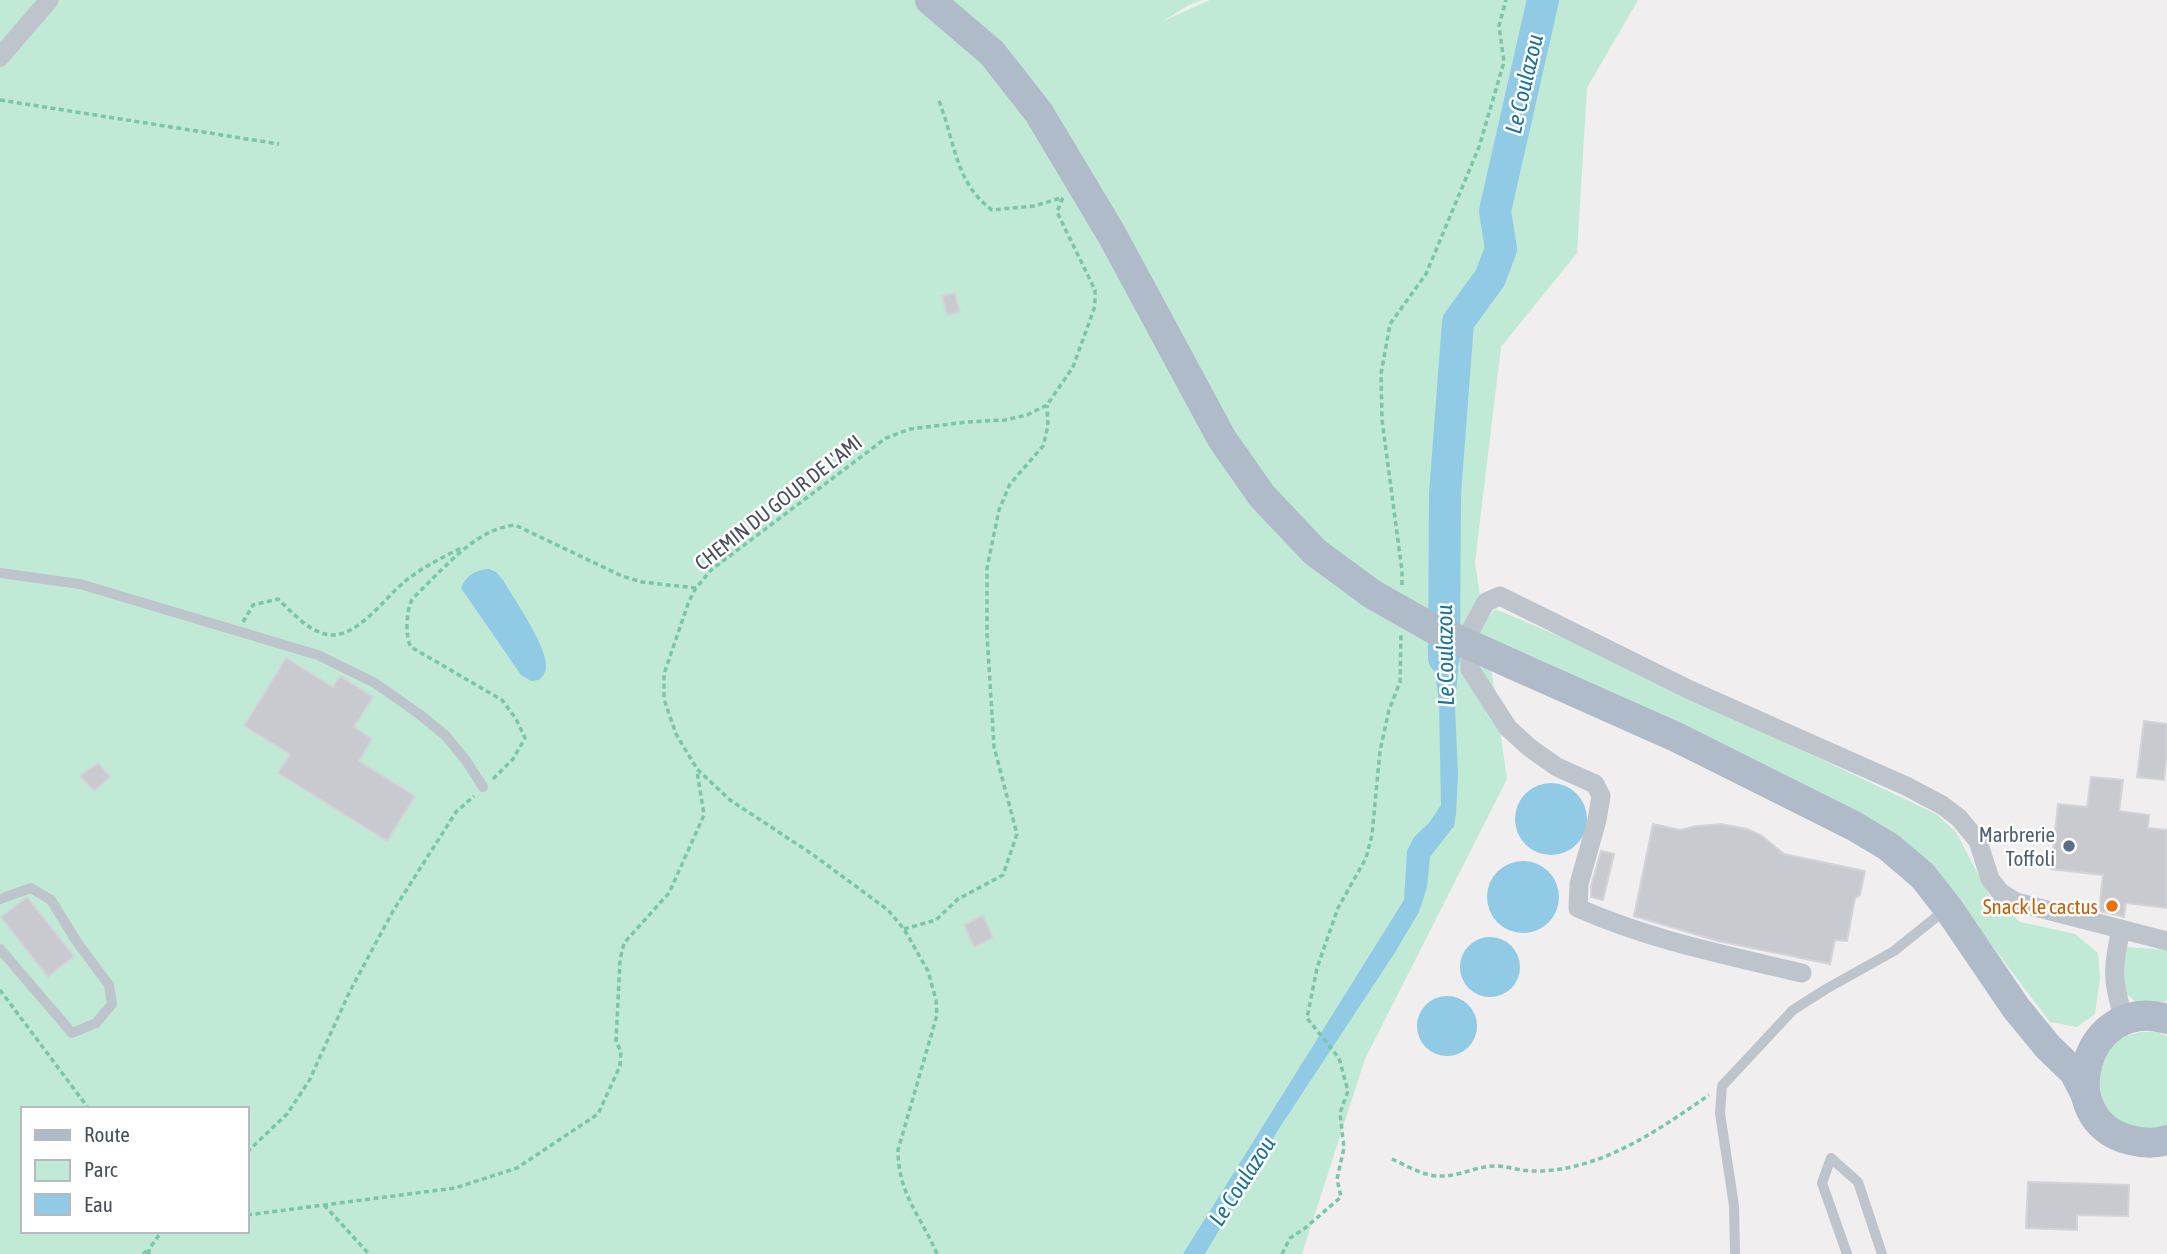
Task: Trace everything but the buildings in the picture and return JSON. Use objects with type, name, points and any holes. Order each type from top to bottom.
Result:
[{"type":"main road","points":[[930,0],[992,53],[1039,113],[1073,193],[1118,246],[1222,439],[1262,496],[1315,552],[1372,594],[1432,628],[1676,737],[1854,826],[1889,847],[1923,876],[1948,908],[2016,1008],[2033,1030],[2074,1072],[2092,1112],[2105,1128],[2122,1138],[2142,1143],[2165,1141]]},
{"type":"main road","points":[[2033,1030],[2049,1043],[2066,1048],[2086,1044],[2114,1027],[2141,1016],[2164,1016]]},
{"type":"main road","points":[[2085,1093],[2084,1071],[2091,1051],[2114,1027]]},
{"type":"street","points":[[0,57],[49,0]]},
{"type":"street","points":[[1802,973],[1671,942],[1611,923],[1578,908],[1579,884],[1601,796],[1595,784],[1557,767],[1508,728],[1475,678],[1470,669],[1470,631],[1486,602],[1500,596],[1690,690],[1906,786],[1942,806],[1959,818],[1978,841],[1990,879],[2001,893],[2015,902],[2167,940]]},
{"type":"street","points":[[2114,1027],[2113,963],[2121,929]]},
{"type":"lane","points":[[0,573],[79,584],[318,654],[375,683],[419,713],[446,736],[483,788]]},
{"type":"lane","points":[[0,899],[32,888],[51,900],[77,942],[109,985],[112,1004],[96,1023],[72,1033],[0,949]]},
{"type":"lane","points":[[1735,1254],[1734,1206],[1720,1113],[1722,1086],[1793,1010],[1894,951],[1948,908]]},
{"type":"lane","points":[[1847,1254],[1822,1183],[1831,1158],[1858,1182],[1882,1254]]},
{"type":"path","points":[[1402,585],[1390,467],[1382,420],[1381,374],[1390,324],[1426,274],[1479,147],[1503,62],[1499,26],[1506,0]]},
{"type":"path","points":[[0,100],[279,144]]},
{"type":"path","points":[[939,102],[947,121],[961,175],[979,201],[992,210],[1034,206],[1073,193]]},
{"type":"path","points":[[904,929],[936,920],[958,898],[1003,874],[1017,834],[994,747],[986,634],[987,568],[999,510],[1010,484],[1044,446],[1048,426],[1047,405],[1073,367],[1096,306],[1095,290],[1057,212],[1073,193]]},
{"type":"path","name":"CHEMIN DU GOUR DE L'AMI","points":[[937,1254],[917,1217],[898,1168],[898,1150],[937,1014],[928,971],[904,929],[888,910],[730,800],[697,769],[676,734],[664,699],[664,674],[689,601],[710,569],[886,438],[910,429],[1005,420],[1027,415],[1047,405]]},
{"type":"path","points":[[238,629],[253,605],[278,599],[309,627],[328,635],[345,632],[363,621],[404,582],[442,557],[500,527],[516,525],[622,576],[642,582],[696,588]]},
{"type":"path","points":[[248,1151],[287,1114],[309,1081],[350,991],[393,911],[456,812],[513,760],[525,738],[516,719],[502,700],[411,647],[407,641],[407,621],[412,601],[468,544]]},
{"type":"path","points":[[1282,1254],[1290,1238],[1341,1198],[1337,1178],[1344,1148],[1340,1113],[1348,1091],[1339,1058],[1307,1018],[1317,968],[1338,908],[1366,858],[1372,835],[1380,751],[1389,710],[1400,682],[1401,626]]},
{"type":"path","points":[[248,1214],[455,1188],[517,1168],[598,1114],[620,1066],[621,1051],[616,1042],[620,960],[624,943],[669,893],[704,815],[697,769]]},
{"type":"path","points":[[0,990],[88,1107]]},
{"type":"path","points":[[1392,1159],[1417,1171],[1442,1177],[1494,1166],[1533,1171],[1574,1167],[1659,1130],[1722,1086]]},
{"type":"path","points":[[324,1205],[369,1254]]},
{"type":"path","points":[[143,1254],[149,1252],[161,1233]]},
{"type":"green space","points":[[0,0],[1202,0],[1163,21],[1210,0],[1638,0],[1587,88],[1577,253],[1501,347],[1475,562],[1484,623],[1495,609],[1599,653],[1936,814],[1956,832],[1989,895],[2020,922],[2075,934],[2098,953],[2100,978],[2095,1014],[2077,1027],[2050,1022],[1962,906],[1888,837],[1487,639],[1507,779],[1365,1059],[1302,1254],[0,1254]]},
{"type":"green space","points":[[2127,947],[2167,950],[2167,1000],[2162,1004],[2142,1007],[2124,992],[2122,966]]},
{"type":"green space","points":[[2157,1032],[2167,1036],[2167,1126],[2145,1131],[2113,1118],[2103,1105],[2098,1072],[2113,1045],[2126,1036]]},
{"type":"water","points":[[489,569],[503,580],[541,645],[546,667],[539,680],[531,681],[521,675],[461,588],[472,574]]},
{"type":"water","points":[[1432,631],[1456,644],[1458,774],[1454,826],[1430,857],[1427,887],[1419,912],[1280,1127],[1205,1254],[1183,1254],[1404,900],[1407,851],[1414,837],[1429,823],[1441,805],[1439,701],[1432,653]]},
{"type":"water","points":[[1551,783],[1571,789],[1581,799],[1587,819],[1581,839],[1571,849],[1551,855],[1531,849],[1521,839],[1515,819],[1521,799],[1531,789]]},
{"type":"water","points":[[1523,861],[1543,867],[1553,877],[1559,897],[1553,917],[1543,927],[1523,933],[1503,927],[1493,917],[1487,897],[1493,877],[1503,867]]},
{"type":"water","points":[[1490,937],[1502,939],[1515,950],[1520,967],[1518,979],[1507,992],[1490,997],[1478,995],[1465,984],[1460,967],[1462,955],[1473,942]]},
{"type":"water","points":[[1447,996],[1464,1001],[1472,1009],[1477,1026],[1472,1043],[1464,1051],[1447,1056],[1430,1051],[1422,1043],[1417,1026],[1422,1009],[1430,1001]]},
{"type":"waterway","name":"Le Coulazou","points":[[1444,658],[1445,494],[1458,322],[1490,278],[1501,249],[1495,211],[1543,0]]},
{"type":"place","name":"Marbrerie Toffoli","points":[[2069,846]]},
{"type":"place","name":"Snack le cactus","points":[[2112,906]]}]
